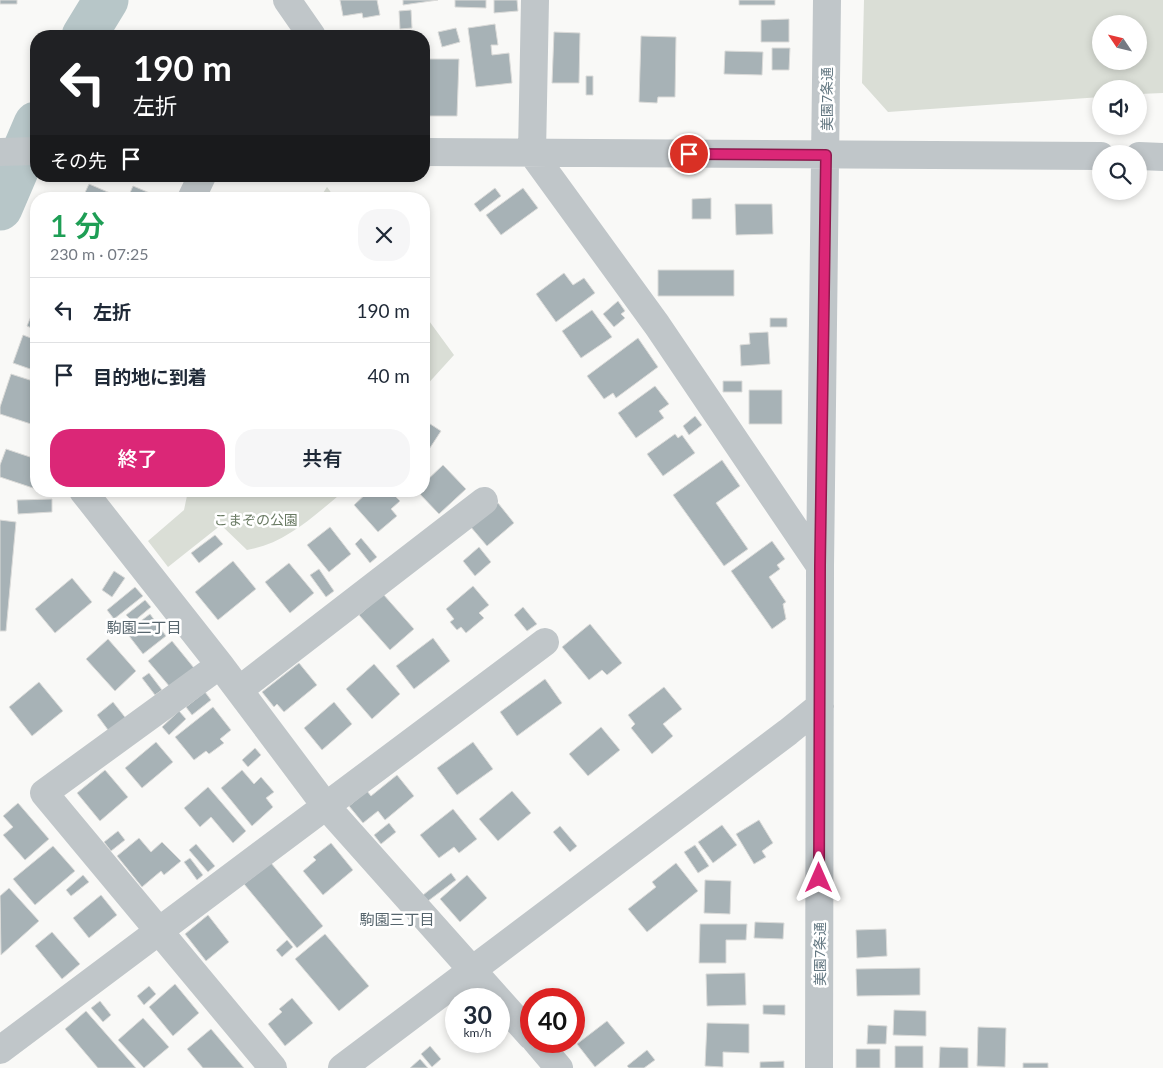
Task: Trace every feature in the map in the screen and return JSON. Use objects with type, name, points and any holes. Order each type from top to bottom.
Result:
[{"type":"street","points":[[287,0],[308,30]]},
{"type":"street","points":[[535,0],[532,153],[657,325],[820,566]]},
{"type":"street","name":"美園7条通","points":[[819,1068],[820,566],[827,0]]},
{"type":"street","points":[[0,152],[30,151]]},
{"type":"street","points":[[430,152],[1092,156]]},
{"type":"street","points":[[1147,156],[1163,157]]},
{"type":"street","points":[[88,497],[220,665],[325,805],[520,1023]]},
{"type":"street","points":[[239,690],[484,501]]},
{"type":"street","points":[[0,1050],[545,642]]},
{"type":"street","points":[[220,665],[44,793],[273,1068]]},
{"type":"street","points":[[342,1068],[474,970],[820,706]]},
{"type":"street","points":[[546,1053],[559,1068]]},
{"type":"green space","points":[[864,0],[1163,0],[1163,93],[1147,94],[1147,80],[1092,80],[1092,98],[888,112],[862,83]]},
{"type":"green space","points":[[327,187],[331,192],[324,192]]},
{"type":"green space","points":[[430,322],[454,355],[430,381]]},
{"type":"green space","name":"こまぞの公園","points":[[187,497],[337,497],[287,535],[261,547],[247,550],[221,525],[168,567],[148,541],[184,510]]},
{"type":"building","points":[[0,0],[17,0],[17,4],[0,4]]},
{"type":"building","points":[[340,0],[377,0],[380,15],[363,18],[362,13],[343,16]]},
{"type":"building","points":[[403,0],[438,0],[403,5]]},
{"type":"building","points":[[455,0],[486,0],[486,8],[455,7]]},
{"type":"building","points":[[494,0],[517,0],[518,11],[494,13]]},
{"type":"building","points":[[739,0],[775,0],[775,5],[739,5]]},
{"type":"building","points":[[411,10],[412,28],[400,29],[399,11]]},
{"type":"building","points":[[789,19],[789,42],[761,42],[761,20]]},
{"type":"building","points":[[495,24],[498,45],[491,45],[492,55],[509,53],[512,83],[476,87],[468,28]]},
{"type":"building","points":[[456,28],[460,42],[442,47],[438,32]]},
{"type":"building","points":[[554,32],[580,33],[579,83],[552,83]]},
{"type":"building","points":[[641,36],[676,37],[675,97],[658,97],[657,103],[639,102]]},
{"type":"building","points":[[772,48],[790,48],[789,70],[772,70]]},
{"type":"building","points":[[725,51],[763,52],[762,75],[724,74]]},
{"type":"building","points":[[430,59],[459,59],[457,116],[430,116]]},
{"type":"building","points":[[586,76],[593,76],[593,95],[586,95]]},
{"type":"building","points":[[89,184],[108,192],[85,192]]},
{"type":"building","points":[[133,186],[147,192],[130,192]]},
{"type":"building","points":[[495,188],[501,196],[480,212],[474,204]]},
{"type":"building","points":[[523,188],[538,208],[501,235],[486,215]]},
{"type":"building","points":[[711,198],[711,219],[692,219],[692,199]]},
{"type":"building","points":[[735,204],[772,204],[773,234],[736,235]]},
{"type":"building","points":[[658,270],[734,270],[734,296],[658,296]]},
{"type":"building","points":[[564,273],[573,285],[584,278],[595,293],[556,322],[536,294]]},
{"type":"building","points":[[618,301],[625,311],[621,314],[625,318],[614,327],[603,314]]},
{"type":"building","points":[[592,310],[612,337],[581,358],[562,331]]},
{"type":"building","points":[[770,318],[787,318],[787,327],[770,327]]},
{"type":"building","points":[[768,332],[770,364],[741,366],[740,345],[750,344],[749,333]]},
{"type":"building","points":[[23,335],[30,338],[30,369],[13,363]]},
{"type":"building","points":[[638,338],[658,367],[616,398],[613,393],[604,399],[587,376]]},
{"type":"building","points":[[11,374],[30,380],[30,424],[0,414],[0,407]]},
{"type":"building","points":[[723,381],[742,381],[742,392],[723,392]]},
{"type":"building","points":[[655,386],[669,404],[659,411],[664,418],[636,438],[618,413]]},
{"type":"building","points":[[749,390],[782,390],[782,424],[749,424]]},
{"type":"building","points":[[695,416],[702,425],[689,435],[683,426]]},
{"type":"building","points":[[430,424],[441,431],[430,448]]},
{"type":"building","points":[[675,434],[678,438],[682,435],[695,453],[663,476],[647,454]]},
{"type":"building","points":[[6,449],[30,457],[30,487],[0,477],[0,465]]},
{"type":"building","points":[[722,460],[740,486],[716,503],[748,549],[724,566],[673,495]]},
{"type":"building","points":[[443,465],[466,489],[439,514],[423,497],[430,497],[430,477]]},
{"type":"building","points":[[363,497],[396,497],[400,501],[391,509],[397,516],[378,532],[354,505]]},
{"type":"building","points":[[52,499],[52,512],[18,514],[17,500]]},
{"type":"building","points":[[498,503],[514,523],[487,546],[470,526]]},
{"type":"building","points":[[0,520],[16,522],[6,631],[0,631]]},
{"type":"building","points":[[330,527],[351,554],[329,572],[307,545]]},
{"type":"building","points":[[215,535],[223,544],[199,563],[191,553]]},
{"type":"building","points":[[361,538],[377,557],[370,563],[355,544]]},
{"type":"building","points":[[772,541],[785,559],[777,565],[780,569],[769,577],[786,602],[783,604],[786,619],[772,629],[731,571]]},
{"type":"building","points":[[479,547],[491,562],[475,576],[463,561]]},
{"type":"building","points":[[233,561],[256,589],[218,620],[195,592]]},
{"type":"building","points":[[289,563],[314,593],[290,613],[265,582]]},
{"type":"building","points":[[319,569],[334,591],[326,597],[310,575]]},
{"type":"building","points":[[114,571],[125,578],[112,597],[102,590]]},
{"type":"building","points":[[72,578],[92,602],[55,633],[35,609]]},
{"type":"building","points":[[473,586],[489,605],[479,613],[484,618],[466,633],[461,627],[457,630],[450,622],[454,619],[446,609]]},
{"type":"building","points":[[135,587],[143,596],[114,619],[107,610]]},
{"type":"building","points":[[383,594],[414,629],[390,650],[359,615]]},
{"type":"building","points":[[145,600],[151,607],[133,622],[126,615]]},
{"type":"building","points":[[523,607],[537,624],[527,631],[514,615]]},
{"type":"building","points":[[150,614],[166,636],[143,654],[126,632]]},
{"type":"building","points":[[590,624],[622,663],[607,675],[602,670],[589,680],[562,647]]},
{"type":"building","points":[[433,638],[450,661],[414,689],[396,666]]},
{"type":"building","points":[[108,639],[136,671],[115,691],[86,659]]},
{"type":"building","points":[[172,641],[194,668],[170,687],[148,661]]},
{"type":"building","points":[[299,663],[317,685],[284,712],[277,704],[274,707],[262,692]]},
{"type":"building","points":[[374,664],[400,694],[372,719],[346,689]]},
{"type":"building","points":[[149,673],[162,690],[155,695],[142,678]]},
{"type":"building","points":[[545,679],[562,703],[517,736],[500,712]]},
{"type":"building","points":[[39,682],[63,711],[32,736],[9,707]]},
{"type":"building","points":[[664,687],[682,709],[663,724],[673,736],[652,754],[631,728],[635,724],[628,715]]},
{"type":"building","points":[[205,692],[211,700],[192,715],[186,707]]},
{"type":"building","points":[[113,702],[128,721],[111,734],[97,715]]},
{"type":"building","points":[[334,702],[352,724],[322,750],[304,728]]},
{"type":"building","points":[[213,707],[231,730],[220,739],[224,743],[209,754],[206,751],[194,760],[175,737]]},
{"type":"building","points":[[179,711],[186,719],[169,735],[162,727]]},
{"type":"building","points":[[601,727],[620,750],[588,776],[569,754]]},
{"type":"building","points":[[156,742],[173,762],[142,788],[125,768]]},
{"type":"building","points":[[473,742],[493,769],[457,795],[437,768]]},
{"type":"building","points":[[255,748],[261,755],[248,767],[242,760]]},
{"type":"building","points":[[105,770],[128,797],[100,821],[77,793]]},
{"type":"building","points":[[242,770],[254,784],[261,777],[274,792],[266,798],[273,807],[252,826],[221,788]]},
{"type":"building","points":[[397,775],[414,796],[385,820],[378,811],[363,823],[349,806],[367,791],[371,796]]},
{"type":"building","points":[[208,787],[246,831],[233,843],[211,817],[200,827],[184,808]]},
{"type":"building","points":[[512,791],[531,813],[498,841],[479,819]]},
{"type":"building","points":[[18,803],[49,839],[25,860],[3,835],[13,827],[3,816]]},
{"type":"building","points":[[453,809],[477,839],[459,853],[454,847],[439,858],[420,835]]},
{"type":"building","points":[[759,820],[773,843],[762,851],[766,857],[754,864],[736,834]]},
{"type":"building","points":[[389,823],[396,832],[381,844],[374,835]]},
{"type":"building","points":[[722,825],[737,845],[713,863],[698,842]]},
{"type":"building","points":[[560,826],[577,846],[570,852],[553,832]]},
{"type":"building","points":[[118,831],[125,840],[111,851],[104,842]]},
{"type":"building","points":[[139,838],[151,852],[162,842],[181,861],[164,875],[161,871],[142,887],[117,856]]},
{"type":"building","points":[[331,843],[353,870],[323,895],[303,871],[316,860],[313,857]]},
{"type":"building","points":[[196,844],[215,866],[208,872],[189,850]]},
{"type":"building","points":[[695,845],[709,866],[698,873],[684,852]]},
{"type":"building","points":[[53,846],[75,871],[35,905],[13,879]]},
{"type":"building","points":[[190,858],[203,875],[197,880],[184,862]]},
{"type":"building","points":[[271,863],[323,926],[297,948],[244,884]]},
{"type":"building","points":[[676,863],[698,891],[647,932],[628,909],[656,887],[652,882]]},
{"type":"building","points":[[451,873],[456,880],[428,901],[423,895]]},
{"type":"building","points":[[83,875],[89,882],[71,896],[66,890]]},
{"type":"building","points":[[467,875],[487,898],[460,922],[440,899]]},
{"type":"building","points":[[705,880],[731,881],[730,914],[704,913]]},
{"type":"building","points":[[9,888],[39,921],[1,955],[0,896]]},
{"type":"building","points":[[101,895],[117,915],[89,938],[73,918]]},
{"type":"building","points":[[208,915],[229,942],[206,961],[185,934]]},
{"type":"building","points":[[755,922],[784,923],[783,939],[754,938]]},
{"type":"building","points":[[700,924],[747,924],[746,940],[726,940],[726,963],[699,963]]},
{"type":"building","points":[[886,929],[887,956],[857,958],[856,930]]},
{"type":"building","points":[[52,932],[80,964],[62,979],[35,946]]},
{"type":"building","points":[[325,934],[369,986],[339,1011],[295,959]]},
{"type":"building","points":[[287,940],[293,947],[282,957],[276,950]]},
{"type":"building","points":[[920,968],[920,995],[857,996],[856,969]]},
{"type":"building","points":[[745,973],[746,1005],[707,1006],[706,974]]},
{"type":"building","points":[[175,984],[199,1013],[173,1036],[149,1007]]},
{"type":"building","points":[[149,986],[156,994],[144,1005],[137,996]]},
{"type":"building","points":[[292,998],[313,1023],[285,1046],[268,1024],[282,1012],[279,1009]]},
{"type":"building","points":[[100,1001],[111,1015],[103,1022],[91,1008]]},
{"type":"building","points":[[763,1005],[785,1005],[785,1015],[763,1014]]},
{"type":"building","points":[[894,1010],[926,1011],[926,1036],[893,1035]]},
{"type":"building","points":[[86,1011],[136,1068],[98,1068],[65,1029]]},
{"type":"building","points":[[143,1018],[169,1047],[144,1068],[118,1040]]},
{"type":"building","points":[[607,1021],[625,1043],[595,1067],[584,1053],[585,1038]]},
{"type":"building","points":[[707,1023],[749,1024],[749,1053],[723,1052],[723,1067],[705,1066]]},
{"type":"building","points":[[868,1025],[887,1026],[886,1044],[867,1044]]},
{"type":"building","points":[[978,1027],[1006,1028],[1005,1067],[977,1066]]},
{"type":"building","points":[[211,1029],[244,1068],[203,1068],[187,1049]]},
{"type":"building","points":[[430,1046],[441,1059],[432,1067],[421,1054]]},
{"type":"building","points":[[895,1046],[923,1046],[923,1068],[895,1068]]},
{"type":"building","points":[[940,1047],[968,1048],[968,1068],[939,1068]]},
{"type":"building","points":[[856,1049],[880,1049],[880,1068],[856,1068]]},
{"type":"building","points":[[647,1050],[655,1060],[644,1068],[629,1068],[627,1066]]},
{"type":"building","points":[[420,1059],[428,1068],[410,1068]]},
{"type":"building","points":[[784,1061],[784,1068],[760,1068],[760,1062]]},
{"type":"building","points":[[1023,1063],[1048,1063],[1048,1068],[1023,1068]]},
{"type":"waterway","points":[[88,30],[106,0]]},
{"type":"waterway","points":[[0,208],[30,138]]},
{"type":"district","name":"駒園二丁目","points":[[144,627]]},
{"type":"district","name":"駒園三丁目","points":[[397,919]]},
{"type":"route","points":[[689,154],[826,155],[820,566],[819,878]]}]
